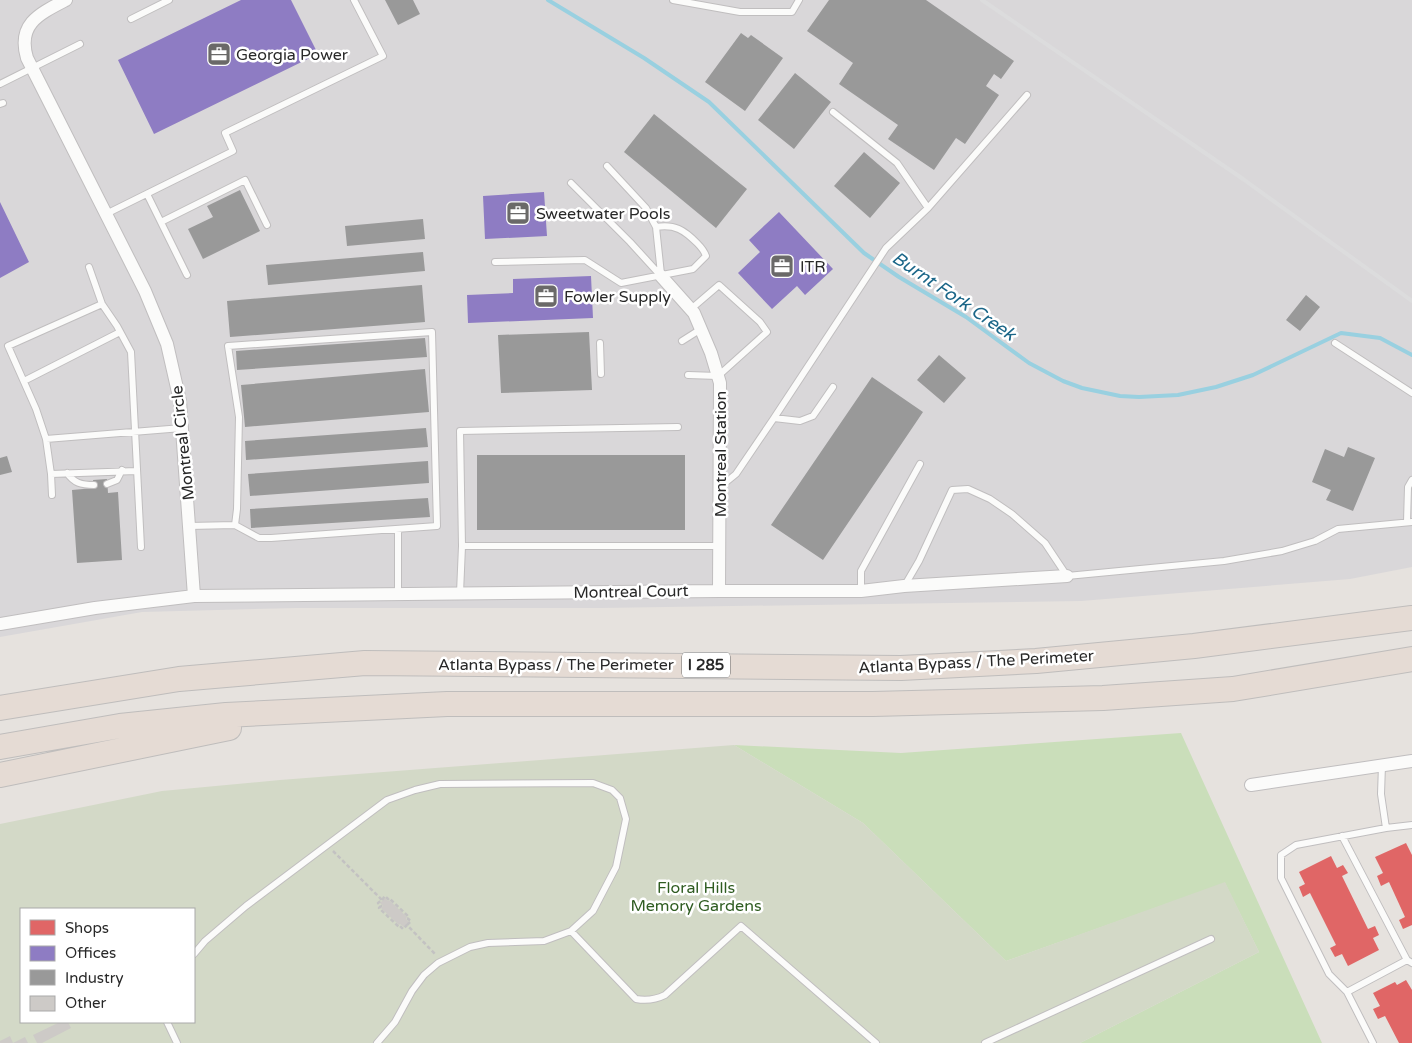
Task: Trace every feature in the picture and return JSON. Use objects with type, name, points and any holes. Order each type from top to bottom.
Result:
[{"type":"highway","name":"Atlanta Bypass / The Perimeter","points":[[0,708],[179,679],[365,663],[901,668],[1036,660],[1194,646],[1412,618]]},
{"type":"highway","points":[[0,747],[120,726],[226,715],[448,704],[873,704],[1104,698],[1232,689],[1412,659]]},
{"type":"highway","points":[[0,775],[308,712]]},
{"type":"street","name":"Montreal Circle","points":[[66,0],[42,12],[27,28],[23,44],[32,68],[145,291],[167,344],[180,401],[194,596]]},
{"type":"street","name":"Montreal Station","points":[[661,276],[694,313],[711,353],[720,384],[719,590]]},
{"type":"street","name":"Montreal Court","points":[[194,596],[719,590],[861,591],[904,586],[1067,576]]},
{"type":"street","points":[[0,624],[95,608],[194,596]]},
{"type":"street","points":[[1251,785],[1412,761]]},
{"type":"lane","points":[[131,19],[169,0]]},
{"type":"lane","points":[[106,214],[233,151],[225,133],[383,56],[354,0]]},
{"type":"lane","points":[[673,0],[740,12],[792,12],[799,0]]},
{"type":"lane","points":[[0,84],[80,44]]},
{"type":"lane","points":[[720,487],[736,474],[883,252],[928,208],[1027,94]]},
{"type":"lane","points":[[833,112],[897,163],[928,208]]},
{"type":"lane","points":[[607,166],[646,208],[656,227],[661,276]]},
{"type":"lane","points":[[161,222],[245,180],[267,225]]},
{"type":"lane","points":[[572,183],[661,276]]},
{"type":"lane","points":[[147,194],[187,275]]},
{"type":"lane","points":[[495,262],[585,260],[621,282],[693,269],[706,256],[704,250],[683,230],[665,226],[656,227]]},
{"type":"lane","points":[[89,267],[102,304],[131,352],[132,402],[141,547]]},
{"type":"lane","points":[[688,375],[718,376],[767,332],[760,322],[719,285],[691,309]]},
{"type":"lane","points":[[52,495],[46,439],[36,409],[8,346],[102,304]]},
{"type":"lane","points":[[682,341],[701,329]]},
{"type":"lane","points":[[24,381],[120,332]]},
{"type":"lane","points":[[189,526],[235,525],[259,538],[437,526],[432,332],[228,346],[239,417],[235,525]]},
{"type":"lane","points":[[600,343],[601,374]]},
{"type":"lane","points":[[1335,343],[1412,393]]},
{"type":"lane","points":[[774,418],[800,421],[813,416],[833,387]]},
{"type":"lane","points":[[460,593],[462,546],[460,431],[678,427]]},
{"type":"lane","points":[[46,439],[182,428]]},
{"type":"lane","points":[[861,591],[861,571],[920,464]]},
{"type":"lane","points":[[107,484],[117,480],[122,470]]},
{"type":"lane","points":[[51,474],[136,471]]},
{"type":"lane","points":[[67,473],[73,481],[84,485],[94,485]]},
{"type":"lane","points":[[904,586],[919,561],[952,490],[968,489],[990,499],[1012,514],[1045,543],[1067,576],[1224,561],[1282,551],[1315,541],[1338,529],[1409,522],[1408,487],[1412,480]]},
{"type":"lane","points":[[398,529],[398,594]]},
{"type":"lane","points":[[462,546],[719,546]]},
{"type":"lane","points":[[1382,765],[1381,794],[1386,828]]},
{"type":"lane","points":[[195,953],[205,941],[246,906],[387,800],[440,784],[593,783],[612,790],[620,798],[626,819],[616,867],[593,911],[571,932],[544,941],[488,943],[470,947],[442,961],[424,975],[412,991],[395,1022],[377,1043]]},
{"type":"lane","points":[[1373,1043],[1347,992],[1329,974],[1281,878],[1281,855],[1296,845],[1412,825]]},
{"type":"lane","points":[[1342,836],[1409,961],[1347,992]]},
{"type":"lane","points":[[571,932],[636,998],[646,1001],[665,995],[741,926],[876,1043]]},
{"type":"lane","points":[[985,1043],[1211,939]]},
{"type":"lane","points":[[167,1023],[177,1043]]},
{"type":"path","points":[[327,845],[382,900]]},
{"type":"path","points":[[385,896],[389,898],[409,917],[410,921],[403,929],[379,908],[381,906],[378,903],[382,900],[385,896]]},
{"type":"path","points":[[407,925],[442,961]]},
{"type":"shaded area","points":[[0,0],[1412,0],[1412,567],[1350,579],[1081,601],[600,608],[296,608],[142,612],[0,637]]},
{"type":"green space","points":[[1181,733],[1322,1043],[1080,1043],[1259,952],[1225,883],[1006,961],[863,823],[734,745],[901,753]]},
{"type":"green space","name":"Floral Hills Memory Gardens","points":[[734,745],[863,823],[1006,961],[1225,882],[1259,952],[1080,1043],[0,1043],[0,824],[162,791],[280,780]]},
{"type":"building: Shops","points":[[1406,843],[1412,855],[1412,925],[1403,929],[1399,920],[1405,917],[1389,882],[1381,886],[1377,876],[1383,873],[1375,857]]},
{"type":"building: Shops","points":[[1331,856],[1337,868],[1343,865],[1348,873],[1342,876],[1368,929],[1375,926],[1379,935],[1373,938],[1379,950],[1348,966],[1342,954],[1335,957],[1330,948],[1336,945],[1310,893],[1303,897],[1299,887],[1305,884],[1299,872]]},
{"type":"building: Shops","points":[[1406,980],[1412,990],[1412,1043],[1399,1043],[1385,1016],[1378,1019],[1373,1009],[1380,1006],[1373,993],[1395,982],[1397,985]]},
{"type":"building: Offices","points":[[241,0],[291,0],[318,54],[154,134],[118,60]]},
{"type":"building: Offices","points":[[544,192],[547,236],[485,239],[483,196]]},
{"type":"building: Offices","points":[[0,202],[29,262],[0,278]]},
{"type":"building: Offices","points":[[779,212],[833,269],[805,295],[797,286],[772,309],[738,273],[760,252],[749,240]]},
{"type":"building: Offices","points":[[591,276],[593,318],[468,323],[467,295],[513,293],[513,279]]},
{"type":"building: Industry","points":[[385,0],[413,0],[420,14],[398,25]]},
{"type":"building: Industry","points":[[829,0],[926,0],[1014,61],[1001,79],[994,74],[986,86],[999,95],[965,144],[956,138],[934,170],[888,139],[898,125],[839,84],[853,63],[807,31]]},
{"type":"building: Industry","points":[[741,33],[748,38],[751,35],[783,58],[745,111],[705,82]]},
{"type":"building: Industry","points":[[795,73],[831,102],[794,149],[758,120]]},
{"type":"building: Industry","points":[[654,114],[747,189],[716,228],[624,152]]},
{"type":"building: Industry","points":[[864,152],[900,183],[870,218],[834,186]]},
{"type":"building: Industry","points":[[240,190],[260,231],[203,259],[188,229],[213,217],[207,206]]},
{"type":"building: Industry","points":[[423,219],[425,239],[347,246],[345,226]]},
{"type":"building: Industry","points":[[423,252],[425,271],[268,285],[266,265]]},
{"type":"building: Industry","points":[[422,285],[425,322],[230,337],[227,301]]},
{"type":"building: Industry","points":[[1306,295],[1320,307],[1300,331],[1286,320]]},
{"type":"building: Industry","points":[[589,332],[592,390],[501,393],[498,335]]},
{"type":"building: Industry","points":[[425,338],[427,357],[237,370],[236,351]]},
{"type":"building: Industry","points":[[939,355],[966,378],[944,403],[917,380]]},
{"type":"building: Industry","points":[[425,369],[429,412],[245,427],[241,385]]},
{"type":"building: Industry","points":[[872,377],[923,412],[823,560],[771,525]]},
{"type":"building: Industry","points":[[426,428],[428,447],[246,460],[245,441]]},
{"type":"building: Industry","points":[[1348,447],[1375,458],[1353,511],[1326,500],[1331,490],[1312,482],[1325,449],[1344,457]]},
{"type":"building: Industry","points":[[477,455],[685,455],[685,530],[477,530]]},
{"type":"building: Industry","points":[[7,456],[12,472],[0,475],[0,458]]},
{"type":"building: Industry","points":[[428,461],[429,483],[250,496],[248,474]]},
{"type":"building: Industry","points":[[107,479],[108,493],[118,492],[122,560],[77,563],[72,490],[94,488],[93,480]]},
{"type":"building: Industry","points":[[428,498],[430,517],[251,528],[250,509]]},
{"type":"building: Other","points":[[385,898],[407,917],[406,919],[409,922],[404,927],[399,925],[381,908],[383,906],[380,903]]},
{"type":"building: Other","points":[[58,1023],[68,1023],[71,1028],[42,1043],[37,1043],[33,1035]]},
{"type":"building: Other","points":[[10,1036],[13,1043],[0,1043],[0,1041]]},
{"type":"building: Other","points":[[25,1037],[28,1043],[13,1043]]},
{"type":"waterway","name":"Burnt Fork Creek","points":[[548,0],[644,58],[709,102],[864,253],[899,277],[966,317],[1029,363],[1063,381],[1082,388],[1120,396],[1178,395],[1216,387],[1253,375],[1341,333],[1380,338],[1412,355]]},
{"type":"railway","points":[[982,0],[1243,179],[1412,301]]},
{"type":"place","name":"Georgia Power","points":[[219,54]]},
{"type":"place","name":"Sweetwater Pools","points":[[518,213]]},
{"type":"place","name":"ITR","points":[[782,266]]},
{"type":"place","name":"Fowler Supply","points":[[546,296]]}]
